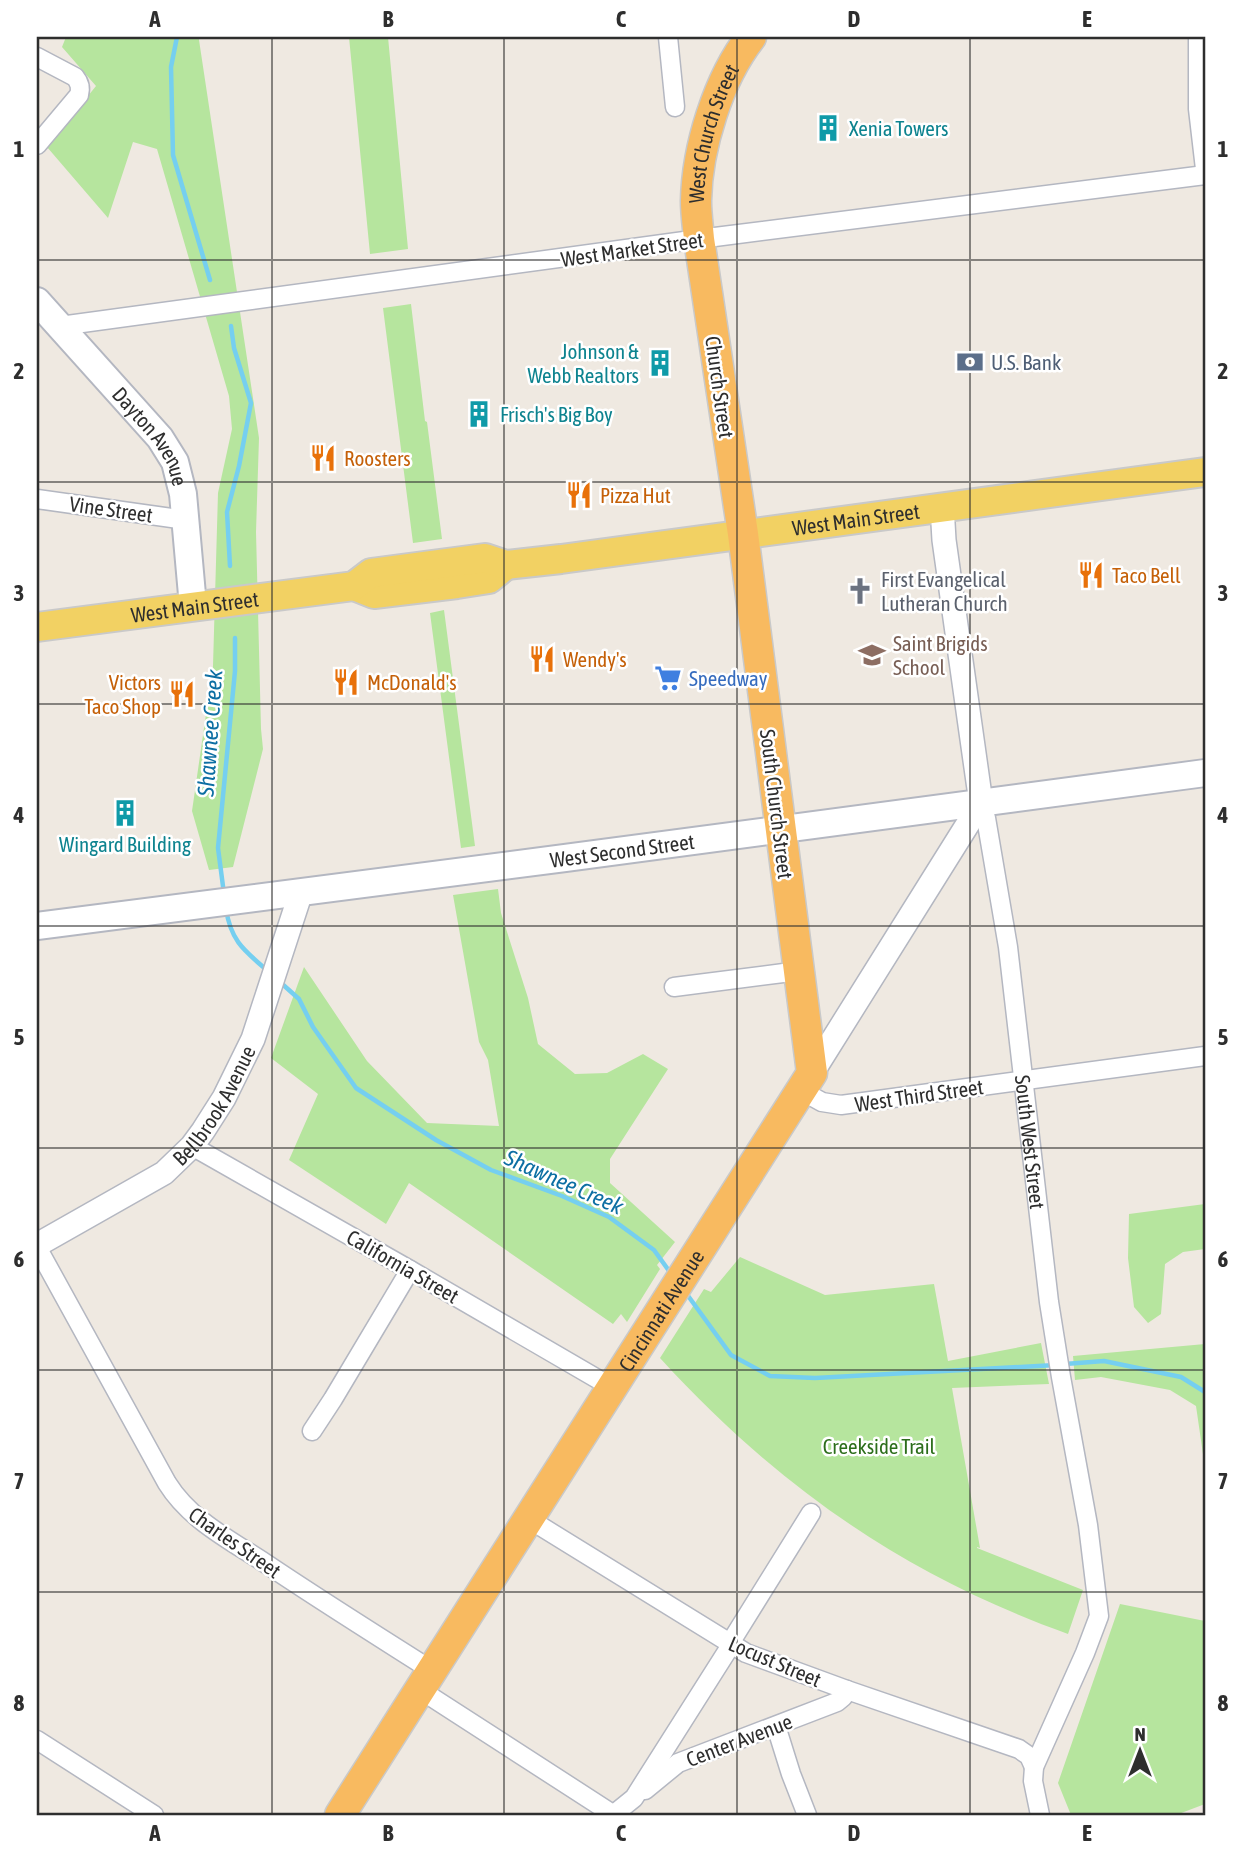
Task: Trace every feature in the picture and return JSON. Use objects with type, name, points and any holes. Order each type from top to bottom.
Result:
[{"type":"highway","name":"West Church Street","points":[[699,239],[696,201],[708,127],[729,72],[751,37]]},
{"type":"highway","name":"Church Street","points":[[699,239],[743,534]]},
{"type":"highway","name":"South Church Street","points":[[743,534],[799,971],[807,1082]]},
{"type":"highway","name":"Cincinnati Avenue","points":[[340,1815],[807,1082]]},
{"type":"main road","name":"Dayton Avenue","points":[[37,301],[167,447],[175,462],[181,479],[193,606]]},
{"type":"main road","name":"West Main Street","points":[[37,628],[354,586],[371,573],[485,558],[506,565],[1205,472]]},
{"type":"main road","name":"West Second Street","points":[[37,926],[1205,773]]},
{"type":"street","points":[[668,37],[675,107]]},
{"type":"street","points":[[1198,37],[1198,109],[1205,169]]},
{"type":"street","points":[[37,57],[75,77],[79,82],[79,95],[37,145]]},
{"type":"street","name":"West Market Street","points":[[60,326],[699,239],[1205,175]]},
{"type":"street","name":"Vine Street","points":[[37,499],[186,520]]},
{"type":"street","name":"South West Street","points":[[942,506],[944,540],[981,803],[986,818],[1008,947],[1049,1302],[1088,1525],[1099,1616],[1034,1767]]},
{"type":"street","name":"Cincinnati Avenue","points":[[807,1082],[981,803]]},
{"type":"street","name":"Bellbrook Avenue","points":[[37,1246],[153,1180],[192,1146],[242,1065],[301,892]]},
{"type":"street","points":[[674,987],[799,971]]},
{"type":"street","name":"West Third Street","points":[[807,1082],[822,1102],[841,1105],[1205,1056]]},
{"type":"street","name":"California Street","points":[[192,1146],[613,1388]]},
{"type":"street","name":"Charles Street","points":[[37,1246],[167,1483],[183,1505],[614,1815]]},
{"type":"street","points":[[312,1431],[411,1270]]},
{"type":"street","points":[[634,1798],[811,1513]]},
{"type":"street","name":"Locust Street","points":[[529,1520],[746,1653],[1019,1749],[1029,1756],[1034,1767]]},
{"type":"street","name":"Center Avenue","points":[[614,1815],[678,1763],[836,1702],[847,1690]]},
{"type":"street","points":[[776,1726],[807,1815]]},
{"type":"street","points":[[37,1740],[155,1815]]},
{"type":"street","points":[[1034,1767],[1033,1781],[1040,1815]]},
{"type":"green space","points":[[66,37],[200,37],[259,438],[256,532],[263,749],[233,867],[209,870],[192,811],[213,666],[218,493],[232,429],[229,396],[157,149],[133,142],[108,218],[47,147],[96,86],[62,47]]},
{"type":"green space","points":[[349,37],[388,37],[408,249],[370,254]]},
{"type":"green space","points":[[411,304],[442,539],[413,543],[383,308]]},
{"type":"green space","points":[[444,610],[475,846],[461,848],[430,613]]},
{"type":"green space","points":[[498,889],[501,913],[528,998],[538,1044],[575,1074],[607,1073],[643,1054],[668,1069],[610,1159],[610,1183],[675,1242],[657,1265],[660,1269],[627,1322],[621,1314],[613,1324],[409,1183],[386,1224],[289,1160],[318,1094],[271,1058],[304,967],[367,1061],[427,1123],[499,1126],[488,1060],[479,1042],[453,895]]},
{"type":"green space","points":[[1205,1204],[1205,1249],[1183,1252],[1165,1264],[1161,1314],[1148,1323],[1134,1307],[1128,1258],[1129,1214]]},
{"type":"green space","name":"Creekside Trail","points":[[740,1257],[825,1295],[934,1284],[948,1361],[1041,1343],[1049,1384],[952,1388],[980,1548],[977,1548],[1083,1590],[1068,1634],[952,1584],[846,1522],[750,1447],[660,1358],[704,1289],[711,1292]]},
{"type":"green space","points":[[1205,1344],[1205,1468],[1196,1406],[1170,1390],[1101,1377],[1075,1380],[1073,1356]]},
{"type":"green space","points":[[1120,1604],[1205,1621],[1205,1804],[1176,1815],[1071,1815],[1058,1783]]},
{"type":"waterway","name":"Shawnee Creek","points":[[177,37],[171,67],[173,155],[210,280]]},
{"type":"waterway","name":"Shawnee Creek","points":[[230,566],[227,512],[251,403],[234,348],[231,326]]},
{"type":"waterway","name":"Shawnee Creek","points":[[224,894],[218,848],[235,671],[235,638]]},
{"type":"waterway","name":"Shawnee Creek","points":[[226,909],[235,938],[246,952],[269,972]]},
{"type":"waterway","name":"Shawnee Creek","points":[[280,982],[299,999],[313,1027],[356,1088],[436,1140],[491,1170],[562,1196],[609,1217],[654,1250],[672,1275]]},
{"type":"waterway","name":"Shawnee Creek","points":[[686,1293],[731,1355],[770,1376],[815,1378],[1056,1365]]},
{"type":"waterway","name":"Shawnee Creek","points":[[1065,1364],[1104,1361],[1181,1377],[1205,1392]]},
{"type":"place","name":"Xenia Towers","points":[[828,128]]},
{"type":"place","name":"U.S. Bank","points":[[970,362]]},
{"type":"place","name":"Johnson & Webb Realtors","points":[[660,363]]},
{"type":"place","name":"Frisch's Big Boy","points":[[479,414]]},
{"type":"place","name":"Roosters","points":[[323,458]]},
{"type":"place","name":"Pizza Hut","points":[[579,495]]},
{"type":"place","name":"Taco Bell","points":[[1091,575]]},
{"type":"place","name":"First Evangelical Lutheran Church","points":[[860,591]]},
{"type":"place","name":"Saint Brigids School","points":[[872,655]]},
{"type":"place","name":"Wendy's","points":[[542,659]]},
{"type":"place","name":"Speedway","points":[[668,678]]},
{"type":"place","name":"McDonald's","points":[[346,682]]},
{"type":"place","name":"Victors Taco Shop","points":[[182,694]]},
{"type":"place","name":"Wingard Building","points":[[125,813]]}]
